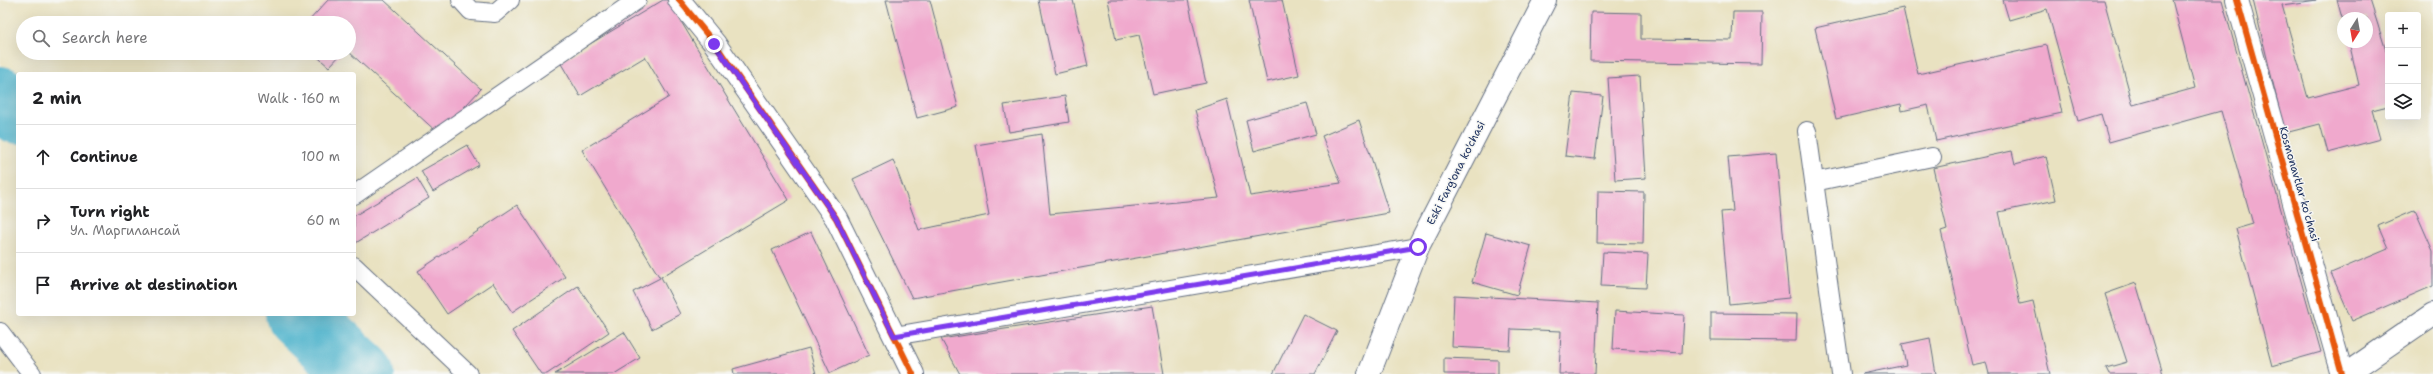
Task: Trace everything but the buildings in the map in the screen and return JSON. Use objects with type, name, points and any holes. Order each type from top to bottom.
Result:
[{"type":"street","points":[[679,0],[714,44],[836,218],[913,374]]},
{"type":"street","name":"Eski Farg'ona ko'chasi","points":[[1369,374],[1418,247],[1545,0]]},
{"type":"street","name":"Kosmonavtlar koʻchasi","points":[[2237,0],[2342,374]]},
{"type":"street","points":[[2346,374],[2433,314]]},
{"type":"lane","points":[[462,0],[471,11],[495,13],[510,0]]},
{"type":"lane","points":[[356,194],[637,0]]},
{"type":"lane","points":[[1807,131],[1841,374]]},
{"type":"lane","points":[[1814,182],[1932,157]]},
{"type":"lane","points":[[894,336],[1418,247]]},
{"type":"lane","points":[[356,268],[468,374]]},
{"type":"lane","points":[[0,332],[32,374]]},
{"type":"waterway","points":[[0,99],[16,110]]},
{"type":"waterway","points":[[300,316],[362,374]]},
{"type":"cycle path","points":[[679,0],[715,44],[836,218],[913,374]]},
{"type":"cycle path","points":[[2237,0],[2342,374]]},
{"type":"route","points":[[714,44],[836,218],[894,336],[1418,247]]}]
